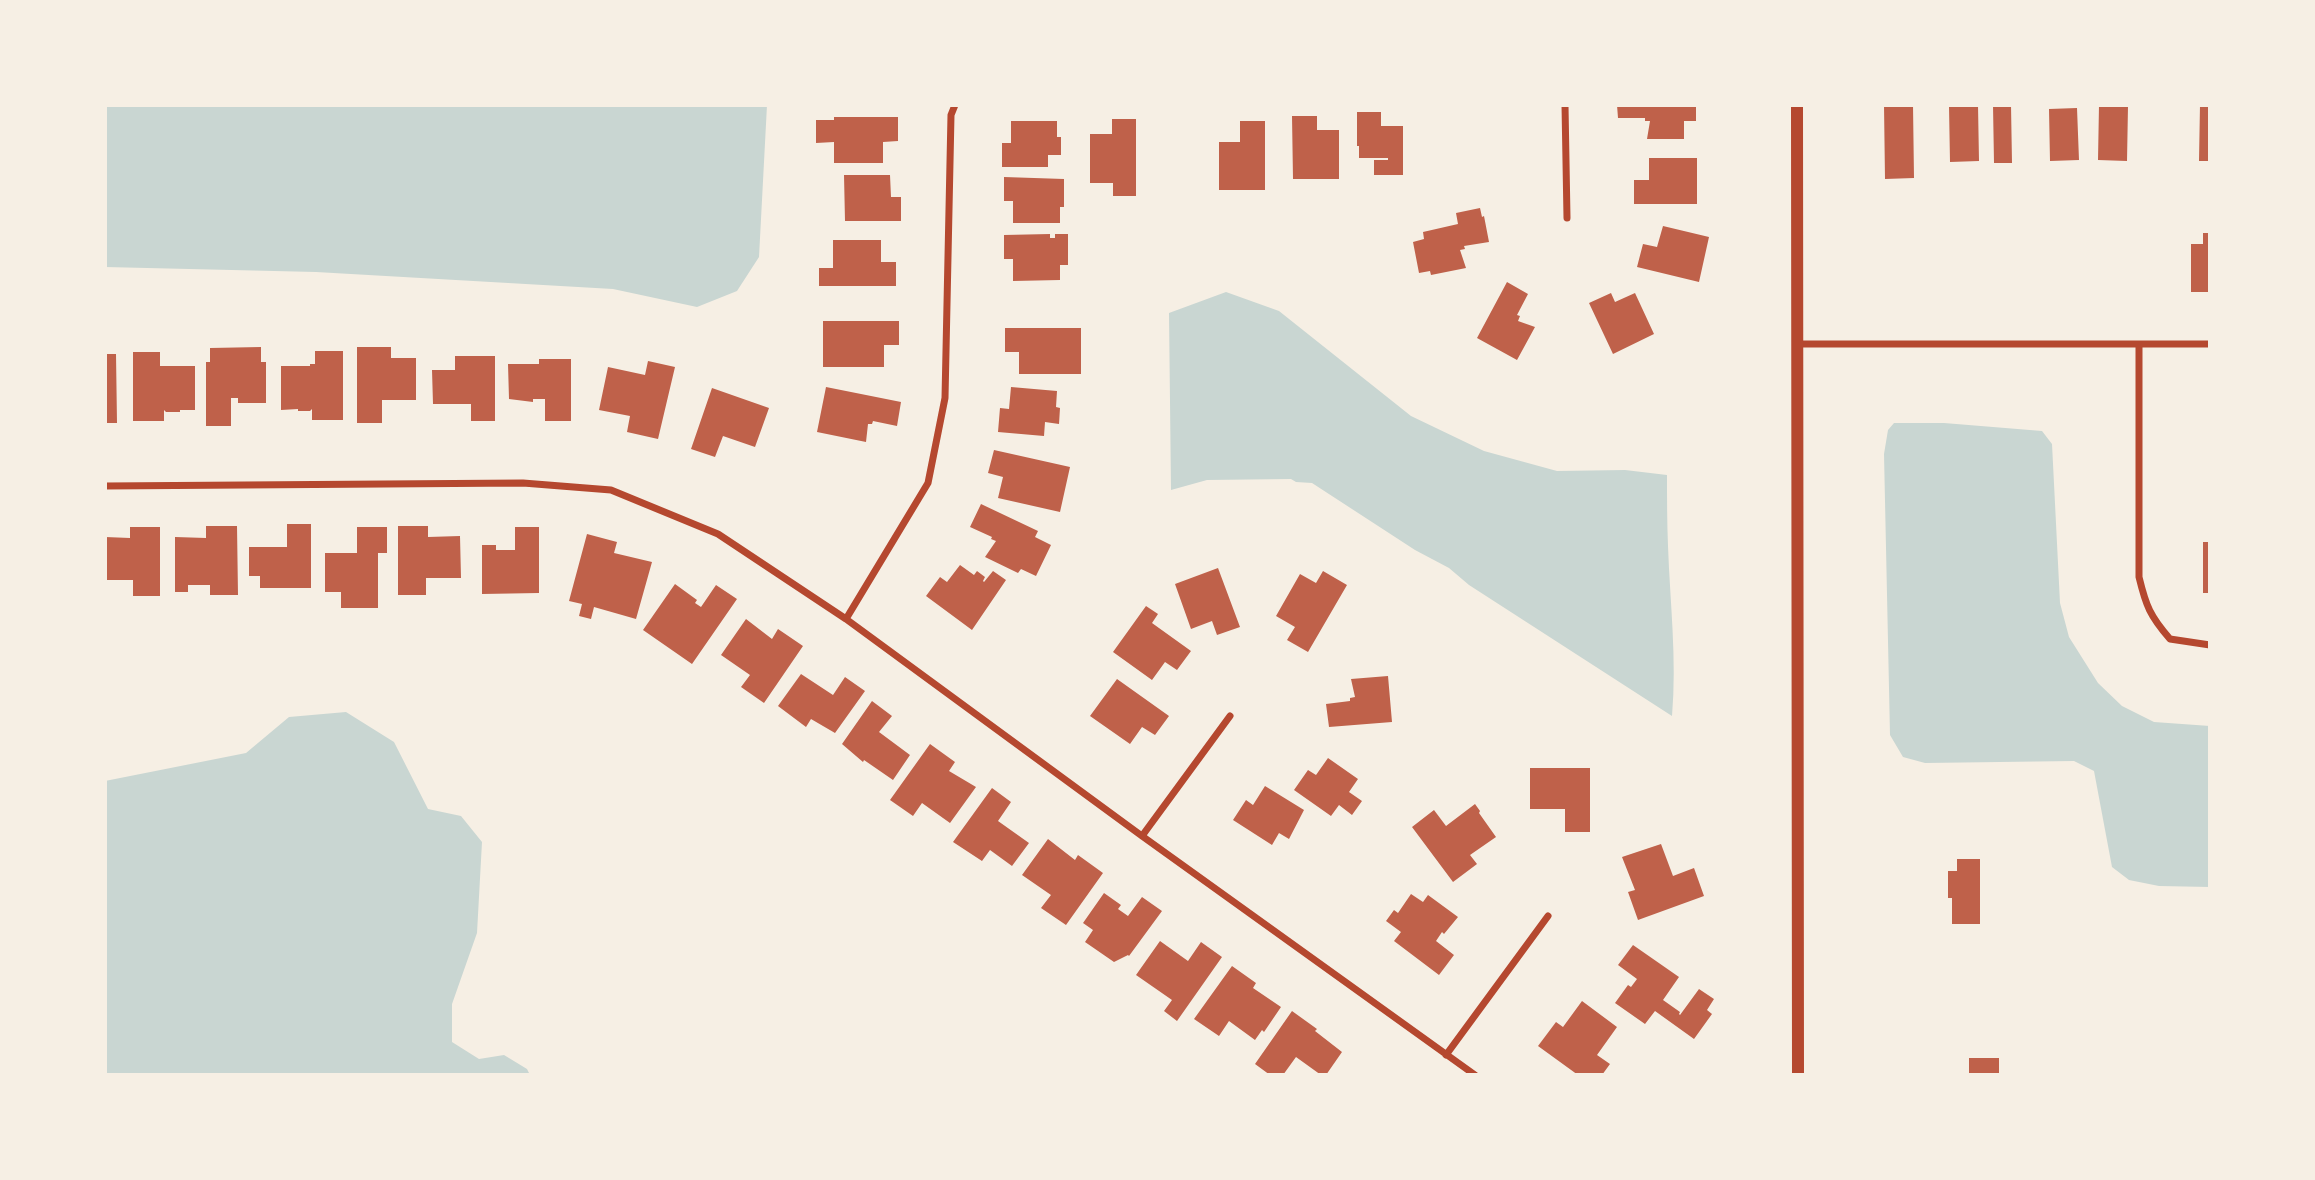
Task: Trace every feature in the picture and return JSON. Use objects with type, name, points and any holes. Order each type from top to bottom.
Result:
[{"type":"street","points":[[846,619],[928,483],[945,398],[951,115],[955,105]]},
{"type":"street","points":[[1565,105],[1567,218]]},
{"type":"street","points":[[1797,105],[1798,1075]]},
{"type":"street","points":[[1797,345],[2210,345]]},
{"type":"street","points":[[2139,345],[2139,577],[2151,618],[2170,639],[2210,645]]},
{"type":"street","points":[[105,486],[523,483],[611,490],[718,534],[846,619],[1475,1075]]},
{"type":"street","points":[[1142,836],[1230,716]]},
{"type":"street","points":[[1446,1055],[1548,916]]},
{"type":"shaded area","points":[[105,105],[767,105],[759,257],[737,291],[697,307],[613,289],[316,272],[105,267]]},
{"type":"shaded area","points":[[1226,292],[1279,311],[1411,416],[1484,451],[1557,471],[1625,470],[1667,475],[1673,652],[1672,716],[1469,585],[1449,568],[1415,550],[1312,483],[1291,479],[1207,480],[1171,490],[1169,313]]},
{"type":"shaded area","points":[[1894,423],[1944,423],[2042,431],[2052,444],[2060,603],[2069,637],[2098,683],[2122,706],[2154,722],[2210,726],[2210,887],[2159,886],[2129,880],[2112,867],[2094,771],[2074,761],[1925,763],[1903,757],[1890,735],[1884,454],[1888,430]]},
{"type":"shaded area","points":[[346,712],[394,742],[428,809],[461,816],[482,842],[477,933],[452,1004],[452,1042],[479,1059],[504,1055],[527,1069],[530,1075],[105,1075],[105,781],[246,753],[289,717]]},
{"type":"building","points":[[1617,105],[1696,105],[1696,121],[1684,121],[1684,139],[1647,139],[1650,121],[1645,121],[1645,118],[1618,118]]},
{"type":"building","points":[[1884,105],[1913,105],[1914,178],[1885,179]]},
{"type":"building","points":[[1978,105],[1979,161],[1950,162],[1949,106]]},
{"type":"building","points":[[1993,105],[2011,105],[2012,163],[1994,163]]},
{"type":"building","points":[[2099,105],[2128,106],[2127,161],[2098,160]]},
{"type":"building","points":[[2200,105],[2210,105],[2210,161],[2199,161]]},
{"type":"building","points":[[2077,108],[2079,160],[2050,161],[2049,109]]},
{"type":"building","points":[[1357,112],[1381,112],[1381,126],[1403,126],[1403,175],[1374,175],[1374,160],[1388,158],[1359,158]]},
{"type":"building","points":[[1292,116],[1317,116],[1317,130],[1339,130],[1339,179],[1293,179]]},
{"type":"building","points":[[834,117],[898,117],[898,141],[883,142],[883,163],[834,163],[834,142],[816,143],[816,120],[834,120]]},
{"type":"building","points":[[1112,119],[1136,119],[1136,196],[1113,196],[1113,183],[1090,183],[1090,134],[1112,134]]},
{"type":"building","points":[[1011,121],[1057,121],[1057,137],[1061,137],[1061,155],[1048,155],[1048,167],[1002,167],[1002,143],[1011,143]]},
{"type":"building","points":[[1240,121],[1265,121],[1265,190],[1219,190],[1219,142],[1240,142]]},
{"type":"building","points":[[1649,158],[1697,158],[1697,204],[1634,204],[1634,180],[1649,180]]},
{"type":"building","points":[[844,175],[890,175],[891,197],[901,197],[901,221],[845,221]]},
{"type":"building","points":[[1004,177],[1064,179],[1064,207],[1060,207],[1060,223],[1013,223],[1013,201],[1004,201]]},
{"type":"building","points":[[1480,208],[1489,242],[1464,246],[1465,249],[1460,250],[1466,268],[1431,275],[1430,271],[1419,273],[1413,242],[1424,239],[1423,232],[1458,224],[1456,213]]},
{"type":"building","points":[[1663,226],[1709,237],[1699,282],[1637,267],[1643,244],[1657,247]]},
{"type":"building","points":[[2203,233],[2210,233],[2210,292],[2191,292],[2191,244],[2203,244]]},
{"type":"building","points":[[1050,234],[1050,238],[1055,238],[1055,234],[1068,234],[1068,265],[1060,265],[1060,280],[1013,281],[1013,259],[1004,259],[1004,235]]},
{"type":"building","points":[[833,240],[881,240],[881,262],[896,262],[896,286],[819,286],[819,268],[833,268]]},
{"type":"building","points":[[1507,282],[1528,294],[1517,315],[1520,316],[1518,321],[1535,327],[1517,360],[1477,338]]},
{"type":"building","points":[[1611,293],[1615,302],[1635,293],[1654,334],[1613,354],[1589,303]]},
{"type":"building","points":[[823,321],[899,321],[899,345],[884,345],[884,367],[823,367]]},
{"type":"building","points":[[1005,328],[1081,328],[1081,374],[1019,374],[1019,352],[1005,352]]},
{"type":"building","points":[[261,347],[261,362],[266,362],[266,403],[238,403],[238,398],[231,398],[231,426],[206,426],[206,362],[210,362],[210,348]]},
{"type":"building","points":[[357,347],[391,347],[391,358],[416,358],[416,400],[382,400],[382,423],[357,423]]},
{"type":"building","points":[[315,351],[343,351],[343,420],[312,420],[312,409],[281,410],[281,366],[315,364]]},
{"type":"building","points":[[133,352],[160,352],[160,366],[195,366],[195,410],[164,410],[164,421],[133,421]]},
{"type":"building","points":[[105,354],[116,354],[117,423],[105,423]]},
{"type":"building","points":[[455,356],[495,356],[495,421],[471,421],[471,404],[433,404],[432,370],[455,370]]},
{"type":"building","points":[[539,359],[571,359],[571,421],[545,421],[545,399],[533,399],[533,402],[509,399],[508,364],[539,364]]},
{"type":"building","points":[[648,361],[675,367],[658,439],[627,432],[630,416],[599,410],[608,367],[645,375]]},
{"type":"building","points":[[826,387],[901,402],[897,426],[873,421],[868,424],[866,442],[817,432]]},
{"type":"building","points":[[1011,387],[1057,391],[1059,424],[1045,422],[1044,436],[998,432],[1000,408],[1009,409]]},
{"type":"building","points":[[712,388],[769,408],[755,447],[723,436],[715,457],[691,449]]},
{"type":"building","points":[[994,450],[1070,467],[1060,512],[998,498],[1003,477],[988,473]]},
{"type":"building","points":[[981,504],[1038,531],[1035,537],[1051,545],[1036,576],[1021,569],[1018,573],[985,557],[996,541],[970,527]]},
{"type":"building","points":[[287,524],[311,524],[311,588],[260,588],[260,576],[249,576],[249,547],[287,547]]},
{"type":"building","points":[[206,526],[237,526],[238,595],[210,595],[210,585],[188,585],[188,592],[175,592],[175,537],[206,538]]},
{"type":"building","points":[[398,526],[428,526],[428,537],[460,536],[461,578],[426,578],[426,595],[398,595]]},
{"type":"building","points":[[130,527],[160,527],[160,596],[133,596],[133,580],[105,580],[105,537],[130,538]]},
{"type":"building","points":[[357,527],[387,527],[387,553],[378,553],[378,608],[341,608],[341,592],[325,592],[325,553],[357,553]]},
{"type":"building","points":[[515,527],[539,527],[539,593],[482,594],[482,545],[496,545],[496,550],[515,550]]},
{"type":"building","points":[[587,534],[617,542],[614,553],[652,562],[636,619],[594,607],[591,619],[579,616],[582,604],[569,601]]},
{"type":"building","points":[[2203,542],[2210,542],[2210,593],[2203,593]]},
{"type":"building","points":[[960,565],[974,575],[977,571],[985,577],[984,582],[993,571],[1006,580],[972,630],[926,596],[940,577],[947,582]]},
{"type":"building","points":[[1218,568],[1240,627],[1217,635],[1212,621],[1191,629],[1175,584]]},
{"type":"building","points":[[1323,571],[1347,585],[1308,652],[1287,640],[1295,627],[1276,616],[1300,574],[1316,583]]},
{"type":"building","points":[[675,584],[697,600],[695,603],[701,607],[716,585],[737,599],[692,664],[643,630]]},
{"type":"building","points":[[1146,606],[1158,614],[1152,623],[1191,651],[1177,670],[1165,662],[1152,680],[1113,652]]},
{"type":"building","points":[[746,619],[772,639],[778,629],[803,646],[764,703],[741,687],[750,675],[721,655]]},
{"type":"building","points":[[801,674],[833,695],[845,677],[865,691],[835,733],[811,719],[806,727],[778,706]]},
{"type":"building","points":[[1388,676],[1392,722],[1329,727],[1326,704],[1350,701],[1350,698],[1355,697],[1351,679]]},
{"type":"building","points":[[1117,679],[1169,716],[1155,735],[1142,727],[1130,744],[1090,716]]},
{"type":"building","points":[[872,701],[892,716],[879,732],[910,755],[893,780],[864,760],[863,762],[842,744]]},
{"type":"building","points":[[930,744],[955,762],[949,771],[976,787],[950,823],[922,803],[913,816],[890,800]]},
{"type":"building","points":[[1328,758],[1358,779],[1349,792],[1362,801],[1352,815],[1339,805],[1331,816],[1294,790],[1308,770],[1316,775]]},
{"type":"building","points":[[1530,768],[1590,768],[1590,832],[1565,832],[1565,809],[1530,809]]},
{"type":"building","points":[[1265,786],[1304,810],[1289,839],[1279,833],[1272,845],[1233,820],[1246,800],[1253,805]]},
{"type":"building","points":[[992,788],[1011,802],[998,821],[1029,843],[1012,866],[990,850],[982,861],[953,842]]},
{"type":"building","points":[[1475,804],[1496,837],[1470,855],[1477,864],[1453,882],[1412,827],[1434,810],[1446,826]]},
{"type":"building","points":[[1048,839],[1075,860],[1078,855],[1103,873],[1066,925],[1041,908],[1051,895],[1022,875]]},
{"type":"building","points":[[1661,844],[1673,876],[1694,868],[1704,896],[1638,920],[1628,892],[1635,890],[1622,857]]},
{"type":"building","points":[[1957,859],[1980,859],[1980,924],[1952,924],[1948,871],[1957,871]]},
{"type":"building","points":[[1104,893],[1121,905],[1118,909],[1128,916],[1142,897],[1162,911],[1129,956],[1114,962],[1085,942],[1093,930],[1083,923]]},
{"type":"building","points":[[1411,894],[1423,902],[1428,895],[1458,917],[1436,941],[1454,955],[1439,975],[1394,941],[1401,932],[1386,921],[1394,910],[1398,913]]},
{"type":"building","points":[[1160,941],[1188,961],[1201,942],[1222,957],[1177,1021],[1164,1011],[1172,1000],[1136,975]]},
{"type":"building","points":[[1633,945],[1679,977],[1663,1000],[1680,1012],[1680,1015],[1699,989],[1714,999],[1707,1010],[1712,1014],[1694,1039],[1655,1011],[1645,1024],[1615,1003],[1628,985],[1631,987],[1637,979],[1618,965]]},
{"type":"building","points":[[1232,966],[1256,983],[1253,988],[1281,1007],[1264,1032],[1262,1030],[1255,1040],[1229,1021],[1219,1036],[1194,1019]]},
{"type":"building","points":[[1582,1001],[1617,1027],[1597,1055],[1610,1064],[1602,1075],[1578,1075],[1538,1046],[1556,1022],[1563,1027]]},
{"type":"building","points":[[1292,1011],[1342,1052],[1326,1075],[1321,1075],[1296,1057],[1283,1075],[1270,1075],[1255,1064]]},
{"type":"building","points":[[1969,1058],[1999,1058],[1999,1075],[1969,1075]]}]
